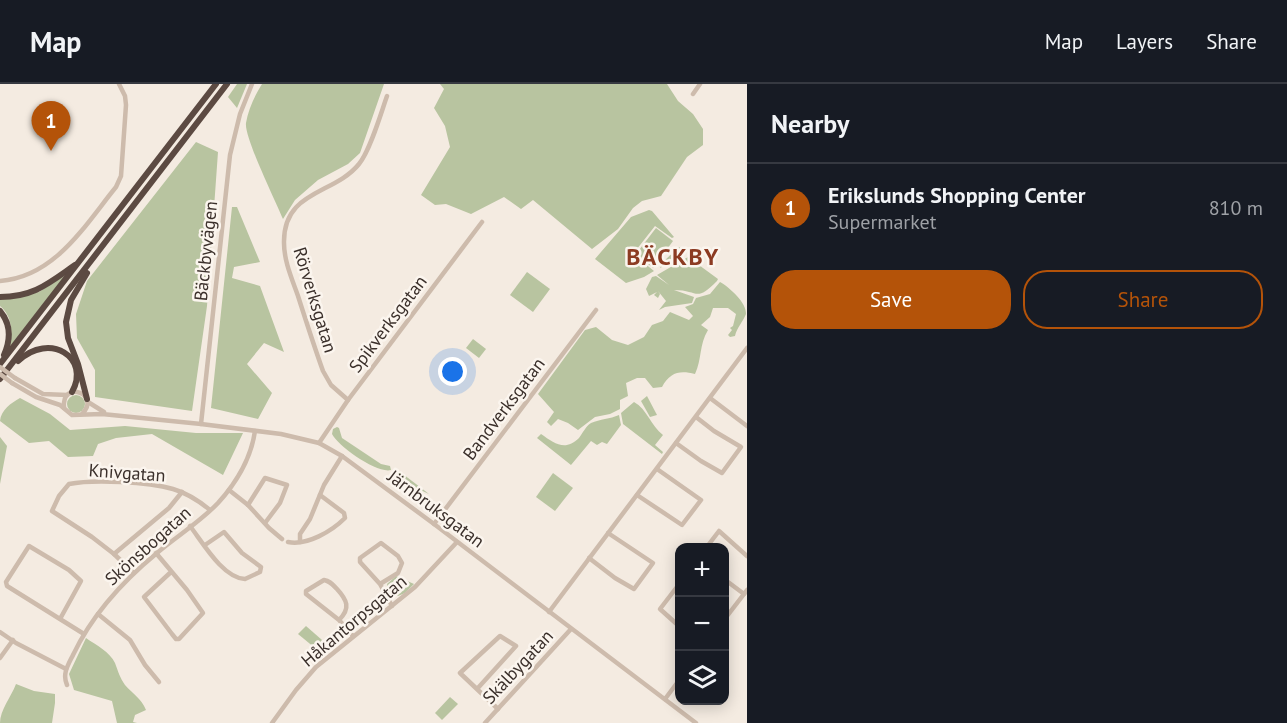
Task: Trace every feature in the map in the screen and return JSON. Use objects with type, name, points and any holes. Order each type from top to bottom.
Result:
[{"type":"highway","points":[[0,364],[216,84]]},
{"type":"highway","points":[[0,380],[227,84]]},
{"type":"highway","points":[[87,400],[78,364],[68,338],[66,322],[71,300],[92,266],[92,260]]},
{"type":"highway","points":[[0,297],[19,295],[41,288],[80,262]]},
{"type":"highway","points":[[0,311],[6,319],[9,335],[8,346],[0,364]]},
{"type":"highway","points":[[10,367],[27,353],[37,349],[47,347],[58,349],[70,359],[75,368],[75,385],[69,394]]},
{"type":"street","points":[[0,281],[24,276],[51,262],[68,246],[116,187],[121,176],[126,105],[124,93],[119,84]]},
{"type":"street","name":"Bäckbyvägen","points":[[201,424],[230,155],[240,114],[252,84]]},
{"type":"street","points":[[693,94],[700,84]]},
{"type":"street","name":"Rörverksgatan","points":[[348,400],[331,385],[323,371],[286,260],[284,239],[289,218],[303,200],[346,176],[359,164],[368,148],[387,96]]},
{"type":"street","name":"Spikverksgatan","points":[[319,443],[348,400],[482,222]]},
{"type":"street","name":"Bandverksgatan","points":[[434,524],[596,310]]},
{"type":"street","points":[[549,612],[747,348]]},
{"type":"street","points":[[0,364],[13,380],[30,394],[64,408],[69,414],[80,415],[86,410],[87,400],[81,393],[43,394],[13,380],[0,374]]},
{"type":"street","points":[[64,408],[64,400],[69,394]]},
{"type":"street","points":[[710,398],[747,426]]},
{"type":"street","name":"Järnbruksgatan","points":[[87,400],[97,409],[119,416]]},
{"type":"street","name":"Järnbruksgatan","points":[[80,415],[90,413],[201,424],[281,434],[319,443],[342,456],[434,524],[696,723]]},
{"type":"street","points":[[676,443],[722,473],[741,447],[696,417]]},
{"type":"street","name":"Skönsbogatan","points":[[66,669],[84,634],[98,614],[134,573],[210,510],[229,490],[246,462],[255,431]]},
{"type":"street","points":[[300,542],[300,534],[342,456]]},
{"type":"street","points":[[637,495],[682,525],[701,500],[657,469]]},
{"type":"street","points":[[248,505],[265,478],[287,486],[280,503],[265,523]]},
{"type":"street","name":"Knivgatan","points":[[114,554],[51,510],[66,486],[72,483],[152,485],[182,492],[210,510]]},
{"type":"street","points":[[229,490],[285,540],[300,542],[323,533],[345,518],[344,513],[320,495]]},
{"type":"street","points":[[134,573],[114,554],[169,508],[182,492]]},
{"type":"street","points":[[190,526],[205,545],[231,576],[244,579],[261,570],[261,567],[242,553],[224,532],[205,545]]},
{"type":"street","points":[[710,543],[719,531],[747,556]]},
{"type":"street","points":[[589,558],[634,589],[653,563],[608,533]]},
{"type":"street","name":"Håkantorpsgatan","points":[[272,723],[316,667],[427,576],[457,542]]},
{"type":"street","points":[[380,584],[398,573],[402,567],[402,561],[398,556],[381,543],[360,558],[360,562],[380,584],[392,606]]},
{"type":"street","points":[[60,619],[81,580],[29,546],[6,584],[60,619],[84,634]]},
{"type":"street","points":[[156,553],[187,590],[203,613],[179,639],[175,638],[144,597],[171,572]]},
{"type":"street","points":[[339,620],[346,612],[347,603],[345,597],[328,580],[306,591],[306,594],[339,620],[353,636]]},
{"type":"street","points":[[729,582],[745,592],[729,613]]},
{"type":"street","points":[[675,590],[660,609],[675,622]]},
{"type":"street","points":[[98,614],[130,640],[145,665],[159,682]]},
{"type":"street","name":"Skälbygatan","points":[[485,723],[572,629]]},
{"type":"street","points":[[0,632],[66,669],[64,679],[67,685]]},
{"type":"street","points":[[477,689],[516,646],[500,636],[460,673],[498,709]]},
{"type":"street","points":[[0,658],[13,640]]},
{"type":"street","points":[[665,699],[675,686]]},
{"type":"street","points":[[683,721],[687,716]]},
{"type":"green space","points":[[237,84],[247,84],[237,108],[228,97]]},
{"type":"green space","points":[[262,84],[384,84],[360,153],[348,164],[318,180],[295,200],[283,219],[255,155],[247,130],[248,113]]},
{"type":"green space","points":[[440,84],[667,84],[678,101],[693,114],[703,129],[703,145],[687,157],[661,196],[642,201],[633,208],[618,229],[592,249],[533,200],[521,209],[504,197],[471,214],[446,204],[435,205],[421,195],[450,147],[445,126],[434,108],[444,89]]},
{"type":"green space","points":[[196,142],[218,152],[207,306],[192,411],[95,397],[95,370],[77,338],[76,314],[87,281]]},
{"type":"green space","points":[[232,207],[237,207],[260,262],[234,267],[232,278],[260,286],[284,352],[264,343],[247,364],[272,393],[258,419],[211,408]]},
{"type":"green space","points":[[649,210],[674,237],[672,238],[655,226],[633,254],[654,271],[626,283],[595,259],[631,217]]},
{"type":"green space","points":[[656,228],[673,241],[653,268],[636,254]]},
{"type":"green space","points":[[679,247],[683,250],[681,256],[660,268],[663,262]]},
{"type":"green space","points":[[688,257],[718,279],[717,281],[700,294],[674,290],[694,297],[692,303],[659,310],[666,301],[658,291],[660,294],[658,298],[654,295],[657,292],[649,296],[646,289],[652,277],[656,276],[669,285],[657,275]]},
{"type":"green space","points":[[527,272],[550,289],[533,312],[510,295]]},
{"type":"green space","points":[[64,276],[10,347],[11,325],[0,306],[0,299],[39,292]]},
{"type":"green space","points":[[720,282],[741,300],[746,314],[735,336],[730,337],[728,335],[732,330],[730,328],[733,326],[736,314],[728,308],[713,308],[710,317],[701,325],[708,330],[695,374],[676,373],[668,378],[662,387],[653,388],[645,378],[637,378],[626,383],[628,396],[620,400],[620,409],[595,417],[578,430],[558,419],[551,426],[547,422],[554,412],[538,394],[585,330],[596,327],[612,340],[628,345],[644,337],[652,325],[663,321],[670,312],[689,320],[693,316],[685,307],[693,304],[696,298],[710,294]]},
{"type":"green space","points":[[473,339],[486,349],[479,358],[466,348]]},
{"type":"green space","points":[[76,395],[82,398],[85,404],[82,410],[76,413],[70,410],[67,404],[70,398]]},
{"type":"green space","points":[[647,396],[657,415],[650,417],[641,401]]},
{"type":"green space","points":[[20,398],[50,414],[70,430],[125,426],[196,433],[243,433],[223,475],[152,434],[116,438],[98,444],[93,456],[68,457],[49,441],[29,443],[0,421],[4,410]]},
{"type":"green space","points":[[634,402],[663,435],[655,445],[663,452],[662,454],[623,424],[621,413]]},
{"type":"green space","points":[[619,415],[621,425],[607,444],[602,442],[597,445],[591,441],[571,465],[537,438],[541,434],[560,445],[569,445],[579,438],[591,423]]},
{"type":"green space","points":[[337,427],[342,438],[381,464],[390,466],[391,470],[377,468],[350,452],[332,434],[333,429]]},
{"type":"green space","points":[[0,437],[7,446],[0,484]]},
{"type":"green space","points":[[395,468],[429,494],[391,476]]},
{"type":"green space","points":[[553,473],[573,488],[555,511],[536,497]]},
{"type":"green space","points":[[396,576],[414,584],[398,596],[389,593],[387,584]]},
{"type":"green space","points":[[306,626],[322,640],[315,648],[298,634]]},
{"type":"green space","points":[[86,638],[110,655],[125,685],[144,706],[146,710],[135,715],[133,722],[137,723],[117,723],[112,701],[74,690],[69,674]]},
{"type":"green space","points":[[16,684],[34,691],[55,694],[52,723],[0,723],[4,708]]},
{"type":"green space","points":[[450,697],[458,704],[442,720],[435,713]]},
{"type":"place","name":"Erikslunds Shopping Center","points":[[51,151]]},
{"type":"district","name":"BÄCKBY","points":[[673,257]]}]
